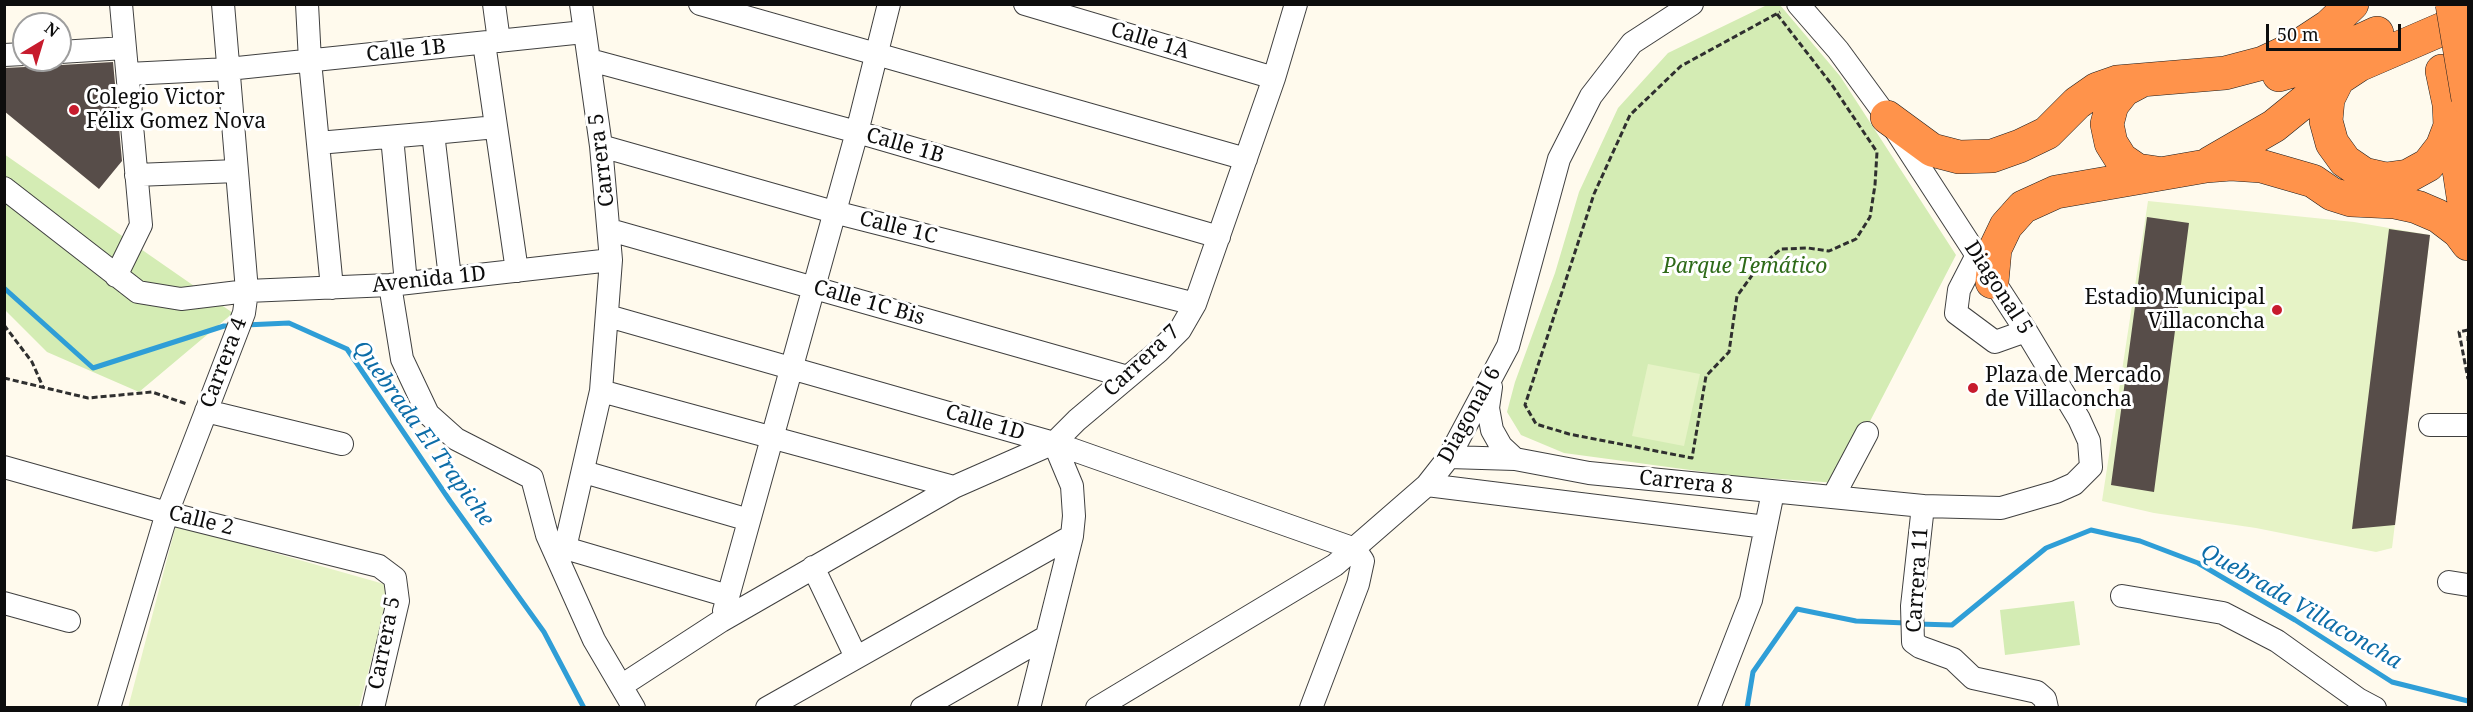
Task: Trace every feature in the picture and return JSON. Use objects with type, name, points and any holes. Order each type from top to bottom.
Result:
[{"type":"highway","points":[[1887,117],[1932,150],[1959,157],[1992,156],[2047,134],[2077,103],[2097,89],[2117,82],[2226,73],[2263,63],[2306,42],[2329,26],[2352,4]]},
{"type":"highway","points":[[2338,79],[2328,99],[2326,121],[2332,143],[2345,161],[2364,174],[2386,179],[2408,176],[2428,165],[2442,147],[2459,101],[2442,71],[2430,4]]},
{"type":"highway","points":[[2187,77],[2233,81],[2285,74],[2442,4]]},
{"type":"highway","points":[[2452,4],[2469,229]]},
{"type":"highway","points":[[2206,166],[2274,126],[2306,100],[2359,65],[2469,18]]},
{"type":"highway","points":[[2140,81],[2124,90],[2112,105],[2108,124],[2109,134],[2111,143],[2121,159],[2137,170],[2157,173]]},
{"type":"highway","points":[[1984,268],[2006,226],[2023,207],[2056,192],[2157,173],[2231,164],[2261,166],[2313,181],[2332,194],[2351,200],[2394,202],[2417,207],[2438,216],[2459,232],[2469,244]]},
{"type":"street","points":[[116,276],[141,225],[122,4]]},
{"type":"street","name":"Carrera 4","points":[[109,708],[167,513],[246,302],[224,4]]},
{"type":"street","points":[[307,4],[310,61],[332,288]]},
{"type":"street","points":[[494,4],[492,42],[496,127],[517,271]]},
{"type":"street","name":"Carrera 5","points":[[581,4],[601,146],[611,260],[601,392],[565,548],[728,597]]},
{"type":"street","points":[[700,4],[1246,159]]},
{"type":"street","points":[[721,621],[857,132],[889,4]]},
{"type":"street","name":"Calle 1A","points":[[1025,4],[1274,78]]},
{"type":"street","name":"Carrera 7","points":[[1054,443],[1077,420],[1159,351],[1180,330],[1195,304],[1274,78],[1296,4]]},
{"type":"street","name":"Diagonal 6","points":[[1097,708],[1335,565],[1427,485],[1449,457],[1508,345],[1559,159],[1591,96],[1632,43],[1692,4]]},
{"type":"street","name":"Diagonal 5","points":[[1798,4],[1838,51],[1887,117],[2026,331],[2079,418],[2089,441],[2091,467],[2074,484],[2065,488],[2001,508],[1923,506]]},
{"type":"street","name":"Calle 1B","points":[[128,74],[228,69],[584,32]]},
{"type":"street","points":[[72,51],[125,48]]},
{"type":"street","name":"Calle 1B","points":[[590,60],[857,132],[1218,237]]},
{"type":"street","points":[[318,143],[496,127]]},
{"type":"street","points":[[433,133],[450,278]]},
{"type":"street","points":[[392,137],[402,359],[428,414],[456,439],[532,478],[547,535],[594,640],[634,708]]},
{"type":"street","name":"Calle 1C","points":[[601,146],[834,212],[1195,304]]},
{"type":"street","points":[[136,175],[237,171]]},
{"type":"street","name":"Avenida 1D","points":[[4,188],[138,292],[181,299],[246,302],[332,288],[398,284],[611,260]]},
{"type":"street","name":"Calle 1C Bis","points":[[610,230],[1128,377]]},
{"type":"street","points":[[1984,268],[1959,290],[1956,313],[1995,342],[2026,331]]},
{"type":"street","name":"Calle 1D","points":[[608,316],[1054,443],[1355,549]]},
{"type":"street","points":[[1494,374],[1488,408],[1489,419],[1496,438],[1515,459]]},
{"type":"street","points":[[601,392],[771,440],[954,487]]},
{"type":"street","points":[[206,411],[342,444]]},
{"type":"street","points":[[2430,425],[2469,425]]},
{"type":"street","points":[[1833,497],[1867,433]]},
{"type":"street","points":[[621,686],[721,621],[954,487],[1054,443],[1072,486],[1075,501],[1072,536],[1029,708]]},
{"type":"street","name":"Carrera 8","points":[[1449,457],[1515,459],[1589,472],[1923,506]]},
{"type":"street","name":"Calle 2","points":[[4,467],[167,513],[379,566],[395,578]]},
{"type":"street","points":[[584,472],[749,520]]},
{"type":"street","points":[[1427,485],[1766,527]]},
{"type":"street","points":[[1710,708],[1751,600],[1773,492]]},
{"type":"street","name":"Carrera 11","points":[[1923,506],[1912,606],[1913,642],[1953,659],[1973,678],[2037,692],[2045,699],[2047,708]]},
{"type":"street","points":[[766,708],[1072,536]]},
{"type":"street","points":[[1311,708],[1358,584],[1363,561],[1355,549]]},
{"type":"street","points":[[813,567],[856,657]]},
{"type":"street","name":"Carrera 5","points":[[373,708],[398,602],[395,578]]},
{"type":"street","points":[[2122,596],[2223,613],[2277,641],[2358,699],[2375,708]]},
{"type":"street","points":[[4,603],[69,621]]},
{"type":"street","points":[[922,708],[1046,638]]},
{"type":"path","points":[[1777,14],[1832,85],[1876,152],[1875,185],[1870,217],[1856,239],[1829,251],[1808,248],[1781,249],[1756,270],[1737,296],[1728,352],[1706,376],[1692,458],[1569,434],[1536,423],[1525,405],[1594,194],[1630,116],[1681,66],[1777,14]]},
{"type":"path","points":[[4,325],[32,362],[43,387]]},
{"type":"path","points":[[2469,330],[2459,332],[2469,379]]},
{"type":"path","points":[[2468,336],[2469,341]]},
{"type":"path","points":[[4,378],[88,398],[152,392],[206,411]]},
{"type":"green space","name":"Parque Temático","points":[[1767,5],[1780,5],[1840,76],[1956,255],[1838,483],[1735,476],[1564,453],[1521,435],[1507,412],[1515,382],[1555,273],[1579,192],[1618,108],[1668,53]]},
{"type":"green space","points":[[4,154],[233,313],[139,392],[47,352],[5,310]]},
{"type":"green space","name":"Estadio Municipal Villaconcha","points":[[2148,201],[2354,222],[2430,235],[2392,548],[2376,552],[2256,528],[2154,513],[2102,501]]},
{"type":"green space","points":[[1648,364],[1700,374],[1684,446],[1632,436]]},
{"type":"green space","points":[[176,525],[391,586],[359,707],[128,708]]},
{"type":"green space","points":[[2074,601],[2080,645],[2005,655],[2000,610]]},
{"type":"building","points":[[113,62],[122,161],[99,189],[4,111],[4,68],[12,68],[12,72],[72,72],[72,64]]},
{"type":"building","points":[[2147,217],[2189,223],[2154,492],[2111,485]]},
{"type":"building","points":[[2389,229],[2430,235],[2395,525],[2352,529]]},
{"type":"waterway","name":"Quebrada El Trapiche","points":[[4,288],[93,368],[224,326],[232,326]]},
{"type":"waterway","name":"Quebrada El Trapiche","points":[[245,325],[289,323],[347,349],[450,501],[544,632],[584,708]]},
{"type":"waterway","name":"Quebrada Villaconcha","points":[[1918,624],[1952,625],[2046,548],[2091,530],[2140,541],[2198,563],[2295,620],[2392,682],[2468,701]]},
{"type":"waterway","name":"Quebrada Villaconcha","points":[[1747,708],[1753,672],[1797,609],[1856,621],[1906,623]]},
{"type":"place","name":"Colegio Victor Félix Gomez Nova","points":[[74,110]]},
{"type":"place","name":"Estadio Municipal Villaconcha","points":[[2277,310]]},
{"type":"place","name":"Plaza de Mercado de Villaconcha","points":[[1973,388]]}]
